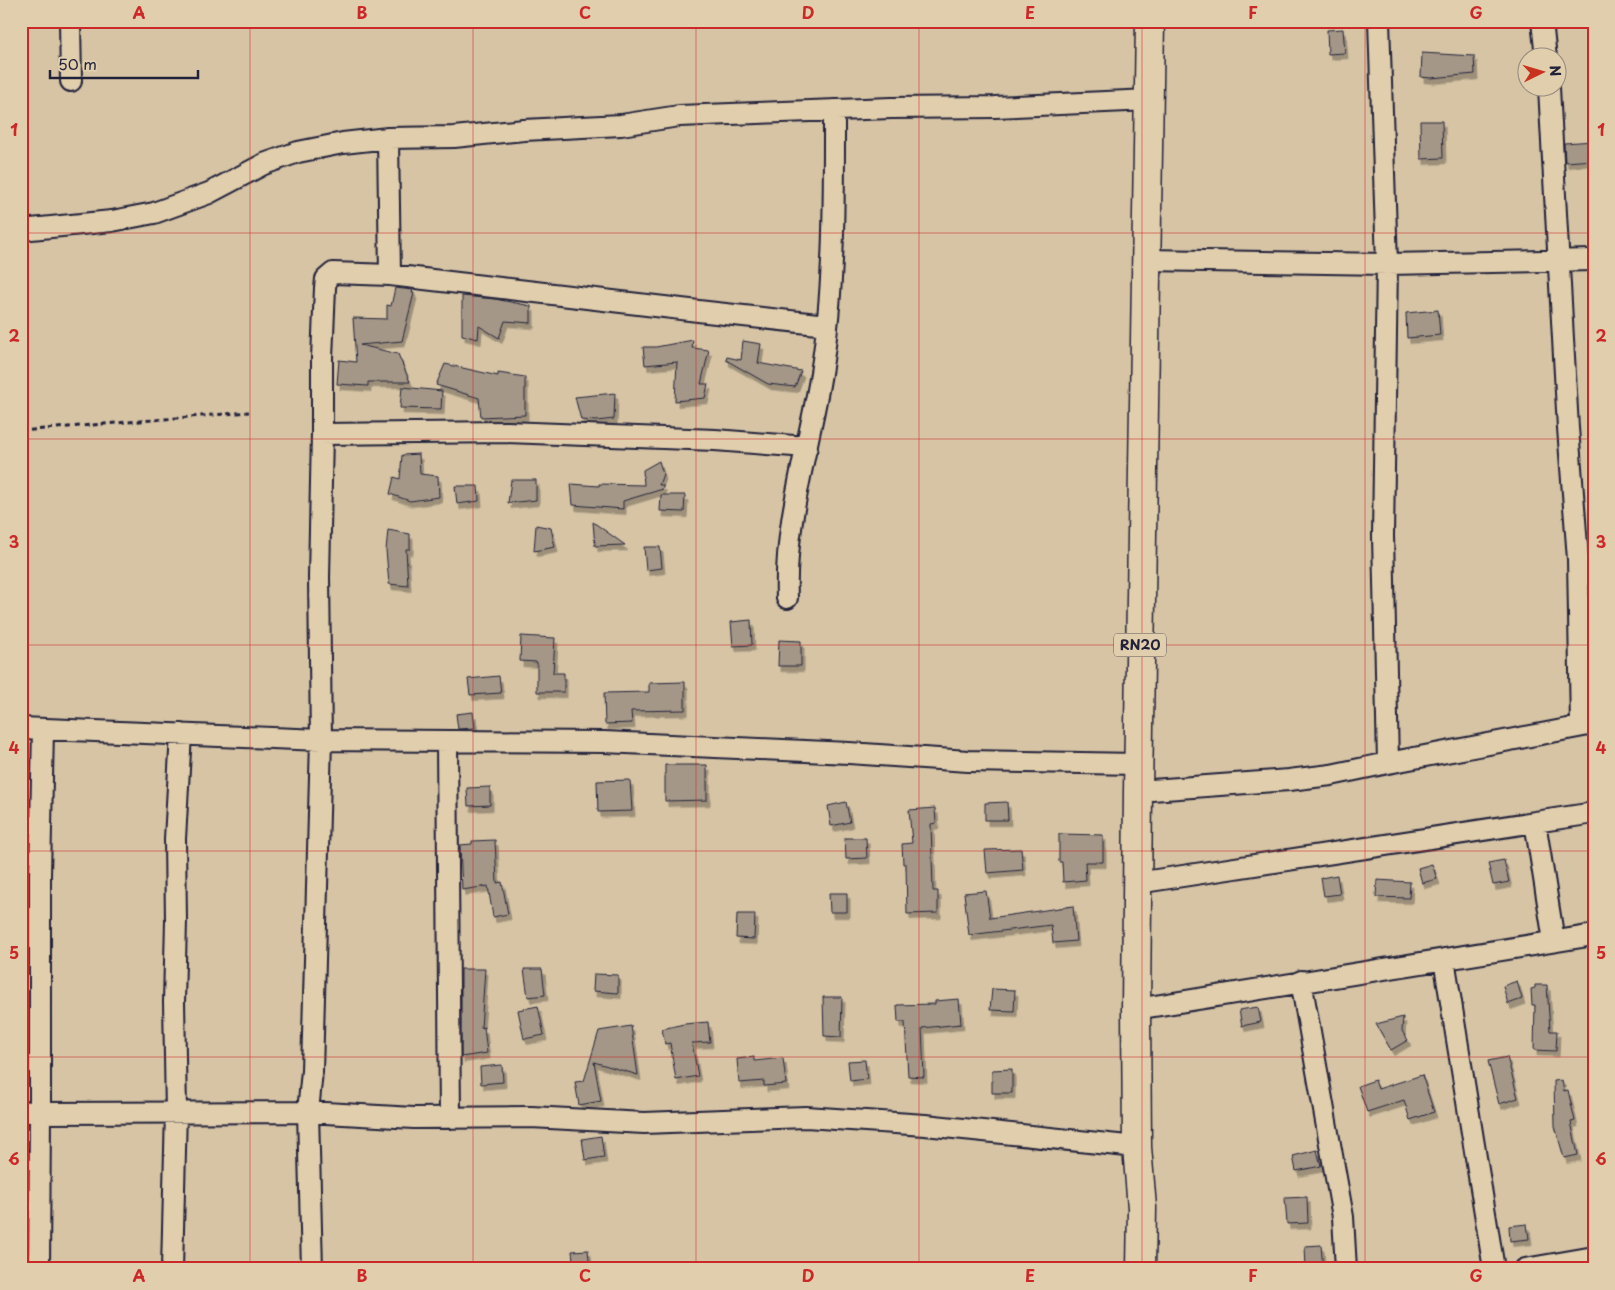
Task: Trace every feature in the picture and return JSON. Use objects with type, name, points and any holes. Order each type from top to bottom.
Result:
[{"type":"main road","name":"RN20","points":[[1141,1269],[1142,1208],[1137,1146],[1136,1009],[1150,21]]},
{"type":"street","points":[[70,21],[71,81]]},
{"type":"street","points":[[1379,21],[1387,264],[1383,536],[1388,763]]},
{"type":"street","points":[[1542,21],[1545,48]]},
{"type":"street","points":[[21,728],[321,740],[604,742],[849,753],[968,761],[1138,778],[1322,776],[1588,725],[1558,261],[1550,98]]},
{"type":"street","points":[[21,230],[112,221],[154,213],[209,193],[264,164],[298,152],[343,143],[388,138],[454,137],[524,130],[620,125],[679,116],[891,108],[995,107],[1150,100]]},
{"type":"street","points":[[786,598],[789,539],[821,372],[827,324],[834,178],[834,110]]},
{"type":"street","points":[[388,138],[390,275]]},
{"type":"street","points":[[1147,260],[1387,264],[1594,260]]},
{"type":"street","points":[[312,1269],[308,1112],[312,1071],[321,740],[319,577],[322,358],[326,279],[333,273],[390,275],[697,311],[827,324]]},
{"type":"street","points":[[322,434],[507,432],[714,440],[807,447]]},
{"type":"street","points":[[39,1269],[31,1112],[40,876],[43,729]]},
{"type":"street","points":[[172,1269],[176,1111],[174,1002],[176,922],[175,840],[181,734]]},
{"type":"street","points":[[447,741],[450,1118]]},
{"type":"street","points":[[1137,883],[1594,813]]},
{"type":"street","points":[[1535,822],[1554,941]]},
{"type":"street","points":[[1136,1009],[1554,941],[1593,939]]},
{"type":"street","points":[[1444,959],[1494,1269]]},
{"type":"street","points":[[1301,981],[1343,1217],[1346,1269]]},
{"type":"street","points":[[31,1112],[308,1112],[414,1118],[531,1118],[644,1123],[806,1117],[925,1125],[1137,1146]]},
{"type":"street","points":[[1525,1269],[1594,1257]]},
{"type":"path","points":[[21,431],[249,412]]},
{"type":"building","points":[[1343,29],[1345,53],[1328,54],[1327,30]]},
{"type":"building","points":[[1422,53],[1474,56],[1475,74],[1431,78],[1421,77]]},
{"type":"building","points":[[1420,121],[1442,121],[1443,158],[1421,159]]},
{"type":"building","points":[[1594,141],[1594,160],[1565,162],[1564,143]]},
{"type":"building","points":[[395,288],[413,290],[412,293],[414,293],[402,341],[360,345],[398,354],[410,382],[368,382],[368,386],[337,384],[339,360],[356,362],[353,318],[387,319],[387,305],[391,306]]},
{"type":"building","points":[[462,296],[495,299],[531,306],[531,323],[505,321],[499,338],[479,326],[478,339],[462,335]]},
{"type":"building","points":[[1438,310],[1440,335],[1407,338],[1406,313]]},
{"type":"building","points":[[693,340],[692,348],[709,350],[701,384],[708,384],[705,398],[675,401],[677,362],[645,365],[643,347],[656,347]]},
{"type":"building","points":[[743,341],[761,344],[758,363],[801,371],[795,387],[768,384],[726,360],[727,357],[741,360]]},
{"type":"building","points":[[445,364],[498,376],[498,373],[525,377],[525,415],[481,417],[479,398],[436,385]]},
{"type":"building","points":[[402,387],[442,391],[441,409],[400,408]]},
{"type":"building","points":[[615,393],[614,419],[581,420],[575,397]]},
{"type":"building","points":[[419,454],[420,474],[438,476],[439,497],[410,501],[390,494],[394,477],[400,479],[402,455]]},
{"type":"building","points":[[659,461],[663,474],[659,485],[663,485],[663,489],[623,501],[623,509],[573,505],[571,484],[599,486],[599,484],[644,485],[643,470]]},
{"type":"building","points":[[511,480],[536,480],[536,500],[508,503]]},
{"type":"building","points":[[455,486],[478,486],[479,501],[457,504]]},
{"type":"building","points":[[661,495],[685,495],[684,512],[660,511]]},
{"type":"building","points":[[593,522],[625,545],[595,546]]},
{"type":"building","points":[[536,525],[551,528],[555,547],[534,551]]},
{"type":"building","points":[[388,530],[410,534],[410,549],[406,549],[408,586],[389,584],[386,550]]},
{"type":"building","points":[[644,547],[660,547],[662,568],[646,570]]},
{"type":"building","points":[[751,620],[752,645],[733,646],[731,622]]},
{"type":"building","points":[[521,636],[555,638],[553,673],[564,673],[564,692],[537,692],[537,662],[520,661]]},
{"type":"building","points":[[779,640],[801,641],[801,666],[778,666]]},
{"type":"building","points":[[499,676],[501,693],[470,695],[468,679]]},
{"type":"building","points":[[685,682],[685,710],[631,711],[632,723],[605,724],[604,693],[649,692],[649,683]]},
{"type":"building","points":[[473,712],[475,728],[458,729],[456,714]]},
{"type":"building","points":[[665,765],[707,765],[707,800],[665,801]]},
{"type":"building","points":[[630,780],[632,811],[598,812],[597,781]]},
{"type":"building","points":[[490,787],[490,805],[468,806],[467,788]]},
{"type":"building","points":[[846,802],[850,822],[831,826],[828,806]]},
{"type":"building","points":[[1007,802],[1008,820],[985,820],[985,803]]},
{"type":"building","points":[[935,808],[936,823],[931,824],[933,891],[938,891],[938,913],[907,914],[906,864],[903,864],[902,844],[912,843],[909,810]]},
{"type":"building","points":[[1059,834],[1103,835],[1103,862],[1085,862],[1086,880],[1063,882],[1062,862],[1059,862]]},
{"type":"building","points":[[845,838],[866,838],[867,858],[846,859]]},
{"type":"building","points":[[495,840],[497,883],[502,882],[508,914],[493,917],[488,886],[462,890],[460,845],[472,844],[472,841]]},
{"type":"building","points":[[1021,849],[1023,870],[987,873],[985,850]]},
{"type":"building","points":[[1504,860],[1509,882],[1493,885],[1488,863]]},
{"type":"building","points":[[1432,864],[1437,879],[1422,883],[1418,868]]},
{"type":"building","points":[[1337,875],[1340,894],[1324,896],[1321,878]]},
{"type":"building","points":[[1377,880],[1410,882],[1409,898],[1376,897]]},
{"type":"building","points":[[986,891],[990,918],[1073,906],[1076,941],[1053,943],[1051,925],[969,935],[964,893]]},
{"type":"building","points":[[829,893],[847,893],[847,912],[830,912]]},
{"type":"building","points":[[737,914],[755,914],[754,939],[736,938]]},
{"type":"building","points":[[461,969],[485,969],[481,1028],[484,1027],[487,1053],[461,1057]]},
{"type":"building","points":[[524,969],[542,969],[545,995],[528,997]]},
{"type":"building","points":[[594,974],[618,975],[618,993],[593,991]]},
{"type":"building","points":[[1517,981],[1522,999],[1508,1004],[1503,986]]},
{"type":"building","points":[[1535,985],[1547,985],[1550,1031],[1557,1031],[1556,1051],[1534,1050],[1535,1005],[1532,1005],[1531,989],[1535,988]]},
{"type":"building","points":[[992,989],[1015,990],[1014,1011],[990,1010]]},
{"type":"building","points":[[823,997],[842,997],[841,1037],[824,1036]]},
{"type":"building","points":[[959,999],[961,1024],[922,1028],[924,1077],[908,1076],[905,1022],[898,1022],[897,1005],[935,1004],[935,1001]]},
{"type":"building","points":[[538,1006],[544,1035],[524,1039],[518,1010]]},
{"type":"building","points":[[1258,1007],[1261,1022],[1242,1026],[1239,1010]]},
{"type":"building","points":[[1403,1017],[1402,1031],[1408,1040],[1391,1050],[1376,1024]]},
{"type":"building","points":[[708,1022],[710,1042],[692,1043],[698,1076],[676,1080],[670,1043],[665,1044],[662,1029],[684,1024]]},
{"type":"building","points":[[631,1026],[638,1075],[594,1062],[601,1101],[579,1105],[575,1082],[584,1081],[599,1031]]},
{"type":"building","points":[[754,1057],[754,1061],[783,1058],[786,1084],[764,1086],[764,1081],[739,1083],[737,1059]]},
{"type":"building","points":[[1507,1057],[1518,1098],[1499,1104],[1488,1061]]},
{"type":"building","points":[[865,1060],[867,1079],[850,1081],[848,1061]]},
{"type":"building","points":[[502,1065],[503,1082],[481,1084],[480,1067]]},
{"type":"building","points":[[1012,1069],[1012,1093],[992,1093],[992,1070]]},
{"type":"building","points":[[1422,1075],[1434,1112],[1410,1120],[1404,1100],[1367,1112],[1358,1086],[1375,1080],[1378,1089]]},
{"type":"building","points":[[1562,1080],[1564,1091],[1568,1090],[1575,1121],[1571,1122],[1578,1155],[1564,1158],[1555,1126],[1554,1081]]},
{"type":"building","points":[[601,1136],[604,1157],[585,1160],[582,1139]]},
{"type":"building","points":[[1317,1150],[1321,1166],[1296,1171],[1293,1156]]},
{"type":"building","points":[[1307,1197],[1308,1223],[1287,1224],[1285,1198]]},
{"type":"building","points":[[1527,1224],[1529,1239],[1510,1241],[1509,1226]]},
{"type":"building","points":[[1321,1245],[1323,1269],[1306,1269],[1305,1246]]},
{"type":"building","points":[[588,1250],[590,1269],[574,1269],[572,1251]]}]
